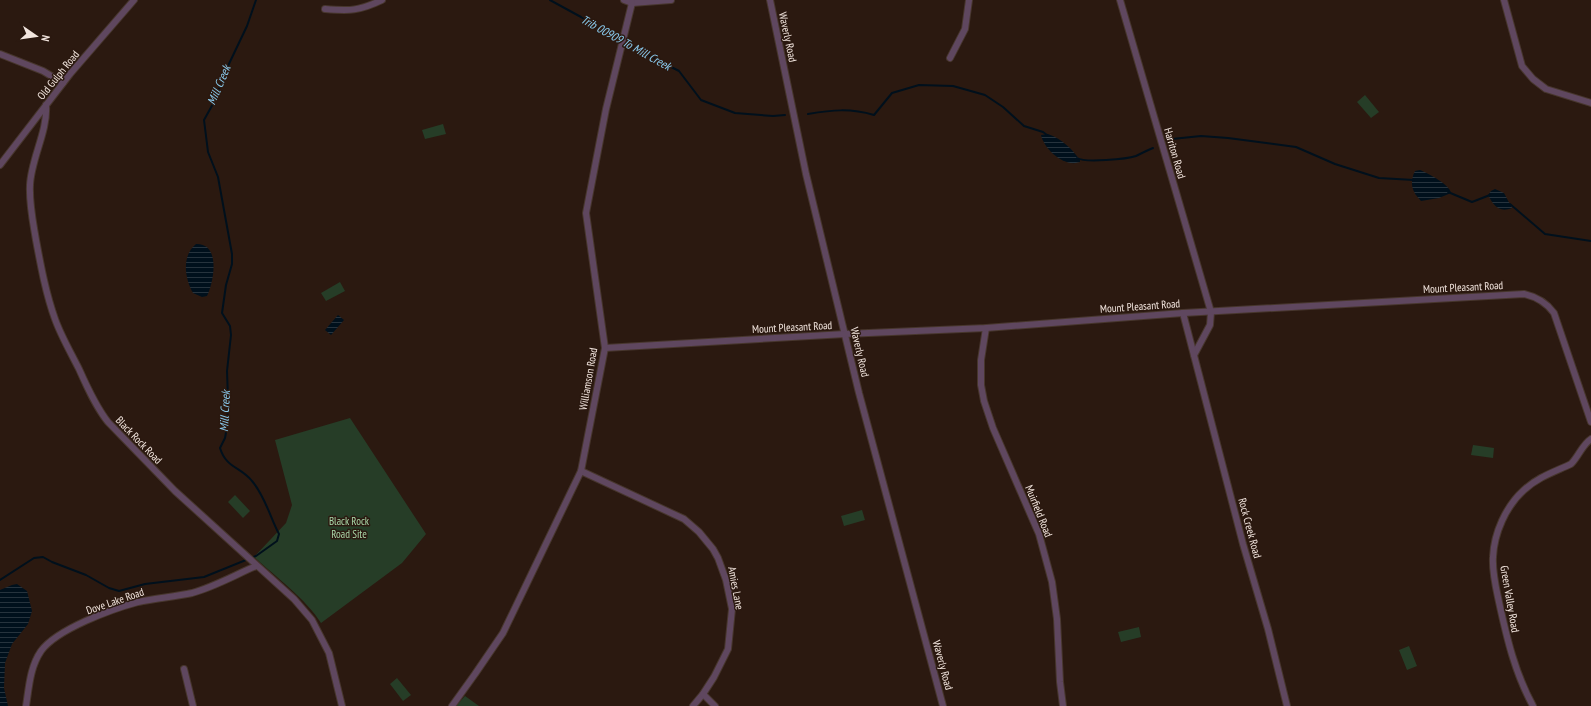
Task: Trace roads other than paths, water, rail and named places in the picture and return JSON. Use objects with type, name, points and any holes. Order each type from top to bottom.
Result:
[{"type":"street","name":"Old Gulph Road","points":[[0,165],[63,83],[134,0]]},
{"type":"street","points":[[325,10],[350,11],[366,8],[382,0]]},
{"type":"street","points":[[624,0],[632,3],[671,0]]},
{"type":"street","name":"Waverly Road","points":[[770,0],[806,174],[859,393],[943,706]]},
{"type":"street","points":[[950,58],[965,29],[968,0]]},
{"type":"street","name":"Harriton Road","points":[[1120,0],[1211,312]]},
{"type":"street","points":[[1504,0],[1522,66],[1533,80],[1546,89],[1591,103]]},
{"type":"street","name":"Williamson Road","points":[[452,706],[502,633],[581,471],[605,348],[586,213],[606,109],[632,3]]},
{"type":"street","points":[[0,54],[43,71],[63,83]]},
{"type":"street","name":"Black Rock Road","points":[[46,105],[46,116],[30,183],[30,203],[44,281],[55,320],[61,333],[101,414],[174,491],[294,599],[312,620],[329,652],[342,706]]},
{"type":"street","points":[[28,128],[42,132]]},
{"type":"street","name":"Mount Pleasant Road","points":[[605,348],[845,334],[986,328],[1183,313],[1524,294],[1534,296],[1550,306],[1556,317],[1591,422]]},
{"type":"street","points":[[1194,356],[1210,325],[1211,312]]},
{"type":"street","name":"Rock Creek Road","points":[[1183,313],[1243,544],[1268,629],[1287,706]]},
{"type":"street","name":"Muirfield Road","points":[[986,328],[981,360],[981,385],[984,401],[993,428],[1036,527],[1052,582],[1058,619],[1060,682],[1063,706]]},
{"type":"street","name":"Green Valley Road","points":[[1533,706],[1515,668],[1507,640],[1494,578],[1494,547],[1500,524],[1522,491],[1535,480],[1572,464],[1587,441],[1591,439]]},
{"type":"street","name":"Amies Lane","points":[[581,471],[684,519],[699,532],[713,549],[718,558],[726,580],[732,609],[728,649],[704,694],[693,706]]},
{"type":"street","name":"Dove Lake Road","points":[[26,706],[30,676],[37,658],[48,644],[65,632],[79,624],[137,602],[191,593],[254,564]]},
{"type":"street","points":[[184,669],[193,706]]},
{"type":"street","points":[[704,694],[715,706]]},
{"type":"water","points":[[1048,134],[1058,138],[1066,144],[1077,156],[1080,162],[1074,163],[1061,160],[1050,151],[1041,135]]},
{"type":"water","points":[[1420,170],[1443,183],[1447,186],[1451,193],[1439,198],[1421,201],[1415,194],[1412,187],[1413,175],[1415,171]]},
{"type":"water","points":[[1495,189],[1504,193],[1512,208],[1504,210],[1497,208],[1488,195]]},
{"type":"water","points":[[196,244],[204,245],[209,250],[214,264],[210,290],[207,296],[202,297],[193,293],[186,275],[186,261],[191,249]]},
{"type":"water","points":[[338,315],[344,320],[331,335],[325,330]]},
{"type":"water","points":[[17,584],[27,591],[32,611],[28,624],[12,644],[5,663],[4,688],[8,706],[0,706],[0,590]]},
{"type":"waterway","name":"Mill Creek","points":[[0,580],[34,558],[43,557],[86,575],[109,588],[119,591],[145,584],[204,577],[256,556],[277,541],[279,534],[257,487],[248,476],[226,460],[220,448],[225,438],[227,427],[227,371],[231,335],[230,326],[222,313],[226,285],[232,264],[232,254],[218,177],[208,152],[204,120],[214,102],[227,68],[247,26],[256,0]]},
{"type":"waterway","name":"Trib 00909 To Mill Creek","points":[[550,0],[611,36],[679,71],[701,100],[735,113],[773,116],[785,115]]},
{"type":"waterway","name":"Trib 00909 To Mill Creek","points":[[808,114],[841,110],[857,111],[874,115],[892,93],[919,85],[953,86],[985,95],[1003,107],[1024,126],[1043,132],[1047,135]]},
{"type":"waterway","name":"Trib 00909 To Mill Creek","points":[[1172,139],[1201,136],[1296,147],[1335,164],[1379,178],[1414,180]]},
{"type":"waterway","name":"Trib 00909 To Mill Creek","points":[[1077,158],[1088,160],[1124,158],[1136,156],[1153,148]]},
{"type":"waterway","name":"Trib 00909 To Mill Creek","points":[[1448,192],[1472,202],[1490,195]]},
{"type":"waterway","name":"Trib 00909 To Mill Creek","points":[[1510,204],[1545,234],[1591,241]]},
{"type":"park label","name":"Black Rock Road Site","points":[[349,527]]}]
